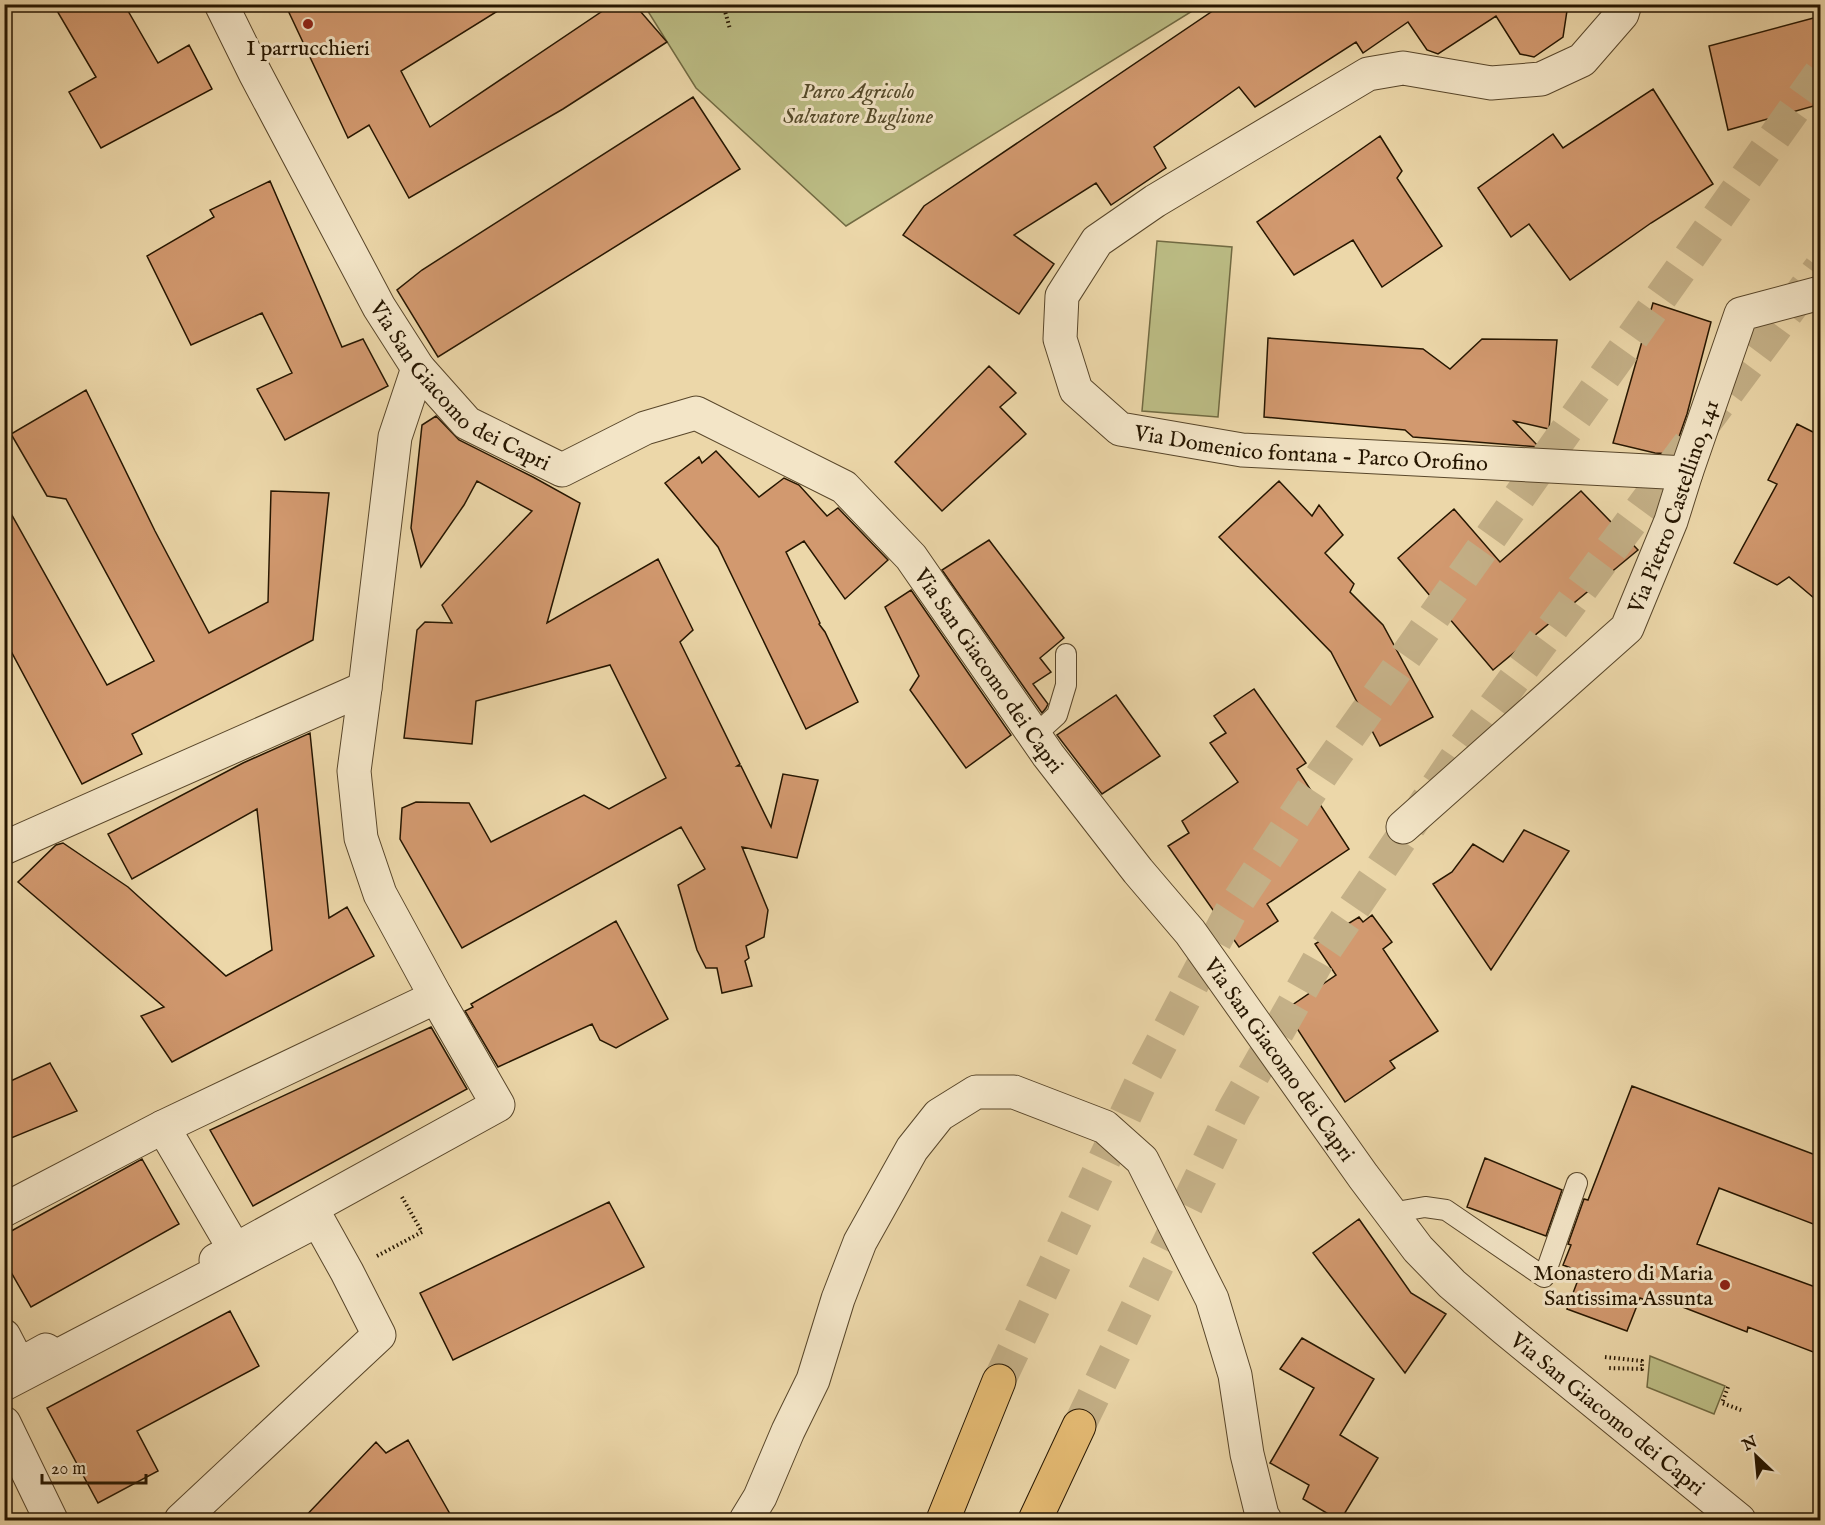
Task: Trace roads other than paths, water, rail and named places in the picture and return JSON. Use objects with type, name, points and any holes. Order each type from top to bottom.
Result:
[{"type":"highway","points":[[943,1521],[999,1381]]},
{"type":"highway","points":[[1035,1521],[1079,1426]]},
{"type":"street","name":"Via San Giacomo dei Capri","points":[[221,4],[379,308],[418,368],[467,423],[562,470],[645,428],[696,413],[844,487],[911,557],[1035,735],[1138,871],[1190,932],[1418,1249],[1452,1284],[1739,1521]]},
{"type":"street","name":"Via Domenico fontana - Parco Orofino","points":[[1625,4],[1622,14],[1582,60],[1541,79],[1491,83],[1403,68],[1368,74],[1155,201],[1097,241],[1062,296],[1060,339],[1076,390],[1120,429],[1242,450],[1686,473]]},
{"type":"street","name":"Via Pietro Castellino, 141","points":[[1404,827],[1627,628],[1671,521],[1741,314],[1821,293]]},
{"type":"street","points":[[4,1336],[19,1365],[235,1250],[498,1105],[380,894],[361,838],[354,771],[395,437],[418,368]]},
{"type":"street","points":[[4,848],[366,688]]},
{"type":"street","points":[[4,1210],[162,1127],[436,997]]},
{"type":"street","points":[[746,1521],[760,1497],[813,1380],[838,1299],[860,1242],[912,1149],[939,1115],[976,1092],[1014,1092],[1105,1126],[1142,1160],[1212,1299],[1235,1376],[1247,1454],[1265,1521]]},
{"type":"street","points":[[162,1127],[235,1250]]},
{"type":"street","points":[[4,1384],[318,1220],[379,1335],[181,1521]]},
{"type":"street","points":[[4,1423],[51,1521]]},
{"type":"lane","points":[[1035,735],[1057,715],[1066,686],[1066,654]]},
{"type":"lane","points":[[1391,1213],[1425,1207],[1446,1210],[1544,1277],[1577,1183]]},
{"type":"tunnel","points":[[999,1381],[1145,1074],[1230,913],[1323,773],[1820,73]]},
{"type":"tunnel","points":[[1079,1426],[1234,1109],[1319,959],[1458,755],[1820,268]]},
{"type":"place","name":"I parrucchieri","points":[[308,24]]},
{"type":"place","name":"Monastero di Maria Santissima Assunta","points":[[1725,1285]]},
{"type":"park label","name":"Parco Agricolo Salvatore Buglione","points":[[858,102]]}]
